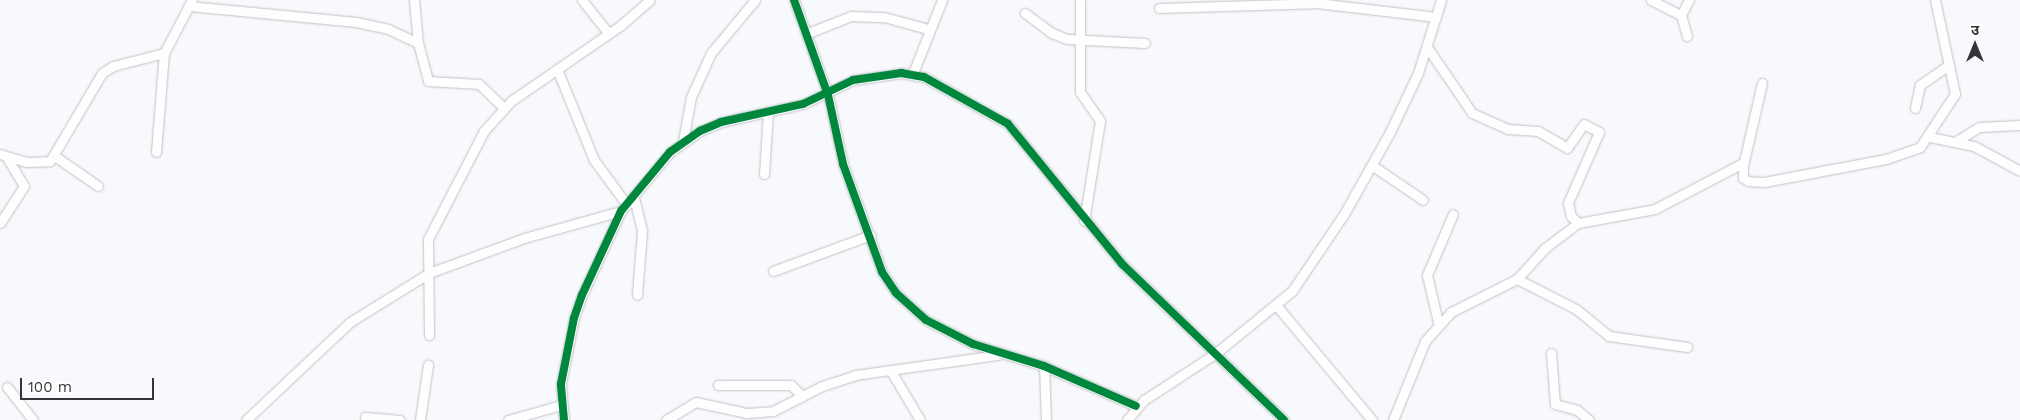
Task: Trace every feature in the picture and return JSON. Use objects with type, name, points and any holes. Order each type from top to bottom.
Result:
[{"type":"street","points":[[414,0],[418,43],[428,81],[479,84],[503,107]]},
{"type":"street","points":[[582,0],[609,34]]},
{"type":"street","points":[[428,336],[427,249],[432,230],[480,139],[503,107],[609,34],[650,0]]},
{"type":"street","points":[[683,141],[692,97],[704,66],[722,36],[755,0]]},
{"type":"street","points":[[794,0],[808,33],[828,94],[843,164],[871,235],[882,272],[913,310],[973,344],[1044,366],[1136,406]]},
{"type":"street","points":[[913,73],[928,29],[942,0]]},
{"type":"street","points":[[1080,0],[1083,42],[1080,92],[1100,122],[1084,221]]},
{"type":"street","points":[[1127,420],[1136,406],[1216,353],[1276,305],[1314,260],[1373,166],[1427,47],[1441,0]]},
{"type":"street","points":[[1651,0],[1681,15]]},
{"type":"street","points":[[1687,36],[1681,15],[1690,0]]},
{"type":"street","points":[[1762,83],[1743,163],[1743,178],[1764,182],[1886,159],[1920,148],[1930,137],[1934,121],[1955,94],[1947,66],[1935,0]]},
{"type":"street","points":[[156,152],[164,53],[190,3],[373,24],[418,43]]},
{"type":"street","points":[[1159,8],[1317,3],[1436,17]]},
{"type":"street","points":[[1025,13],[1058,37],[1083,42],[1145,43]]},
{"type":"street","points":[[808,33],[851,16],[884,17],[928,29]]},
{"type":"street","points":[[1427,47],[1472,113],[1508,129],[1538,131],[1567,148],[1584,124],[1599,132],[1568,203],[1571,216],[1578,223]]},
{"type":"street","points":[[3,156],[43,162],[56,156],[102,73],[112,66],[164,53]]},
{"type":"street","points":[[1915,108],[1920,85],[1947,66]]},
{"type":"street","points":[[557,69],[594,160],[624,208]]},
{"type":"street","points":[[564,420],[561,405],[561,384],[574,318],[624,208],[683,141],[721,122],[768,112],[828,94],[853,80],[913,73],[970,100],[1008,124],[1084,221],[1122,264],[1284,420]]},
{"type":"street","points":[[764,174],[768,112]]},
{"type":"street","points":[[1955,142],[1979,127],[2020,125]]},
{"type":"street","points":[[1930,137],[1974,146],[2020,170]]},
{"type":"street","points":[[0,223],[24,186],[3,156]]},
{"type":"street","points":[[56,156],[98,186]]},
{"type":"street","points":[[1393,420],[1419,353],[1438,322],[1517,279],[1545,248],[1578,223],[1655,209],[1743,163]]},
{"type":"street","points":[[1373,166],[1423,200]]},
{"type":"street","points":[[634,198],[642,231],[637,295]]},
{"type":"street","points":[[246,420],[350,322],[428,273],[524,238],[624,208]]},
{"type":"street","points":[[1438,322],[1427,275],[1453,214]]},
{"type":"street","points":[[773,271],[871,235]]},
{"type":"street","points":[[1517,279],[1576,309],[1609,336],[1686,347]]},
{"type":"street","points":[[1276,305],[1372,420]]},
{"type":"street","points":[[1551,353],[1555,404],[1577,410],[1589,420]]},
{"type":"street","points":[[666,420],[696,402],[760,413],[785,407],[802,396],[855,375],[1003,354]]},
{"type":"street","points":[[420,420],[428,365]]},
{"type":"street","points":[[1044,366],[1046,420]]},
{"type":"street","points":[[891,370],[920,420]]},
{"type":"street","points":[[718,385],[791,385],[802,396]]},
{"type":"street","points":[[7,387],[33,420]]},
{"type":"street","points":[[508,420],[561,405]]},
{"type":"street","points":[[365,417],[400,420]]},
{"type":"cycle path","points":[[794,0],[828,95],[843,164],[882,272],[896,293],[926,320],[973,344],[1044,366],[1136,406]]},
{"type":"cycle path","points":[[564,420],[561,384],[574,318],[582,295],[621,211],[670,152],[700,131],[721,122],[803,104],[853,80],[901,73],[924,77],[1008,124],[1122,264],[1284,420]]}]
